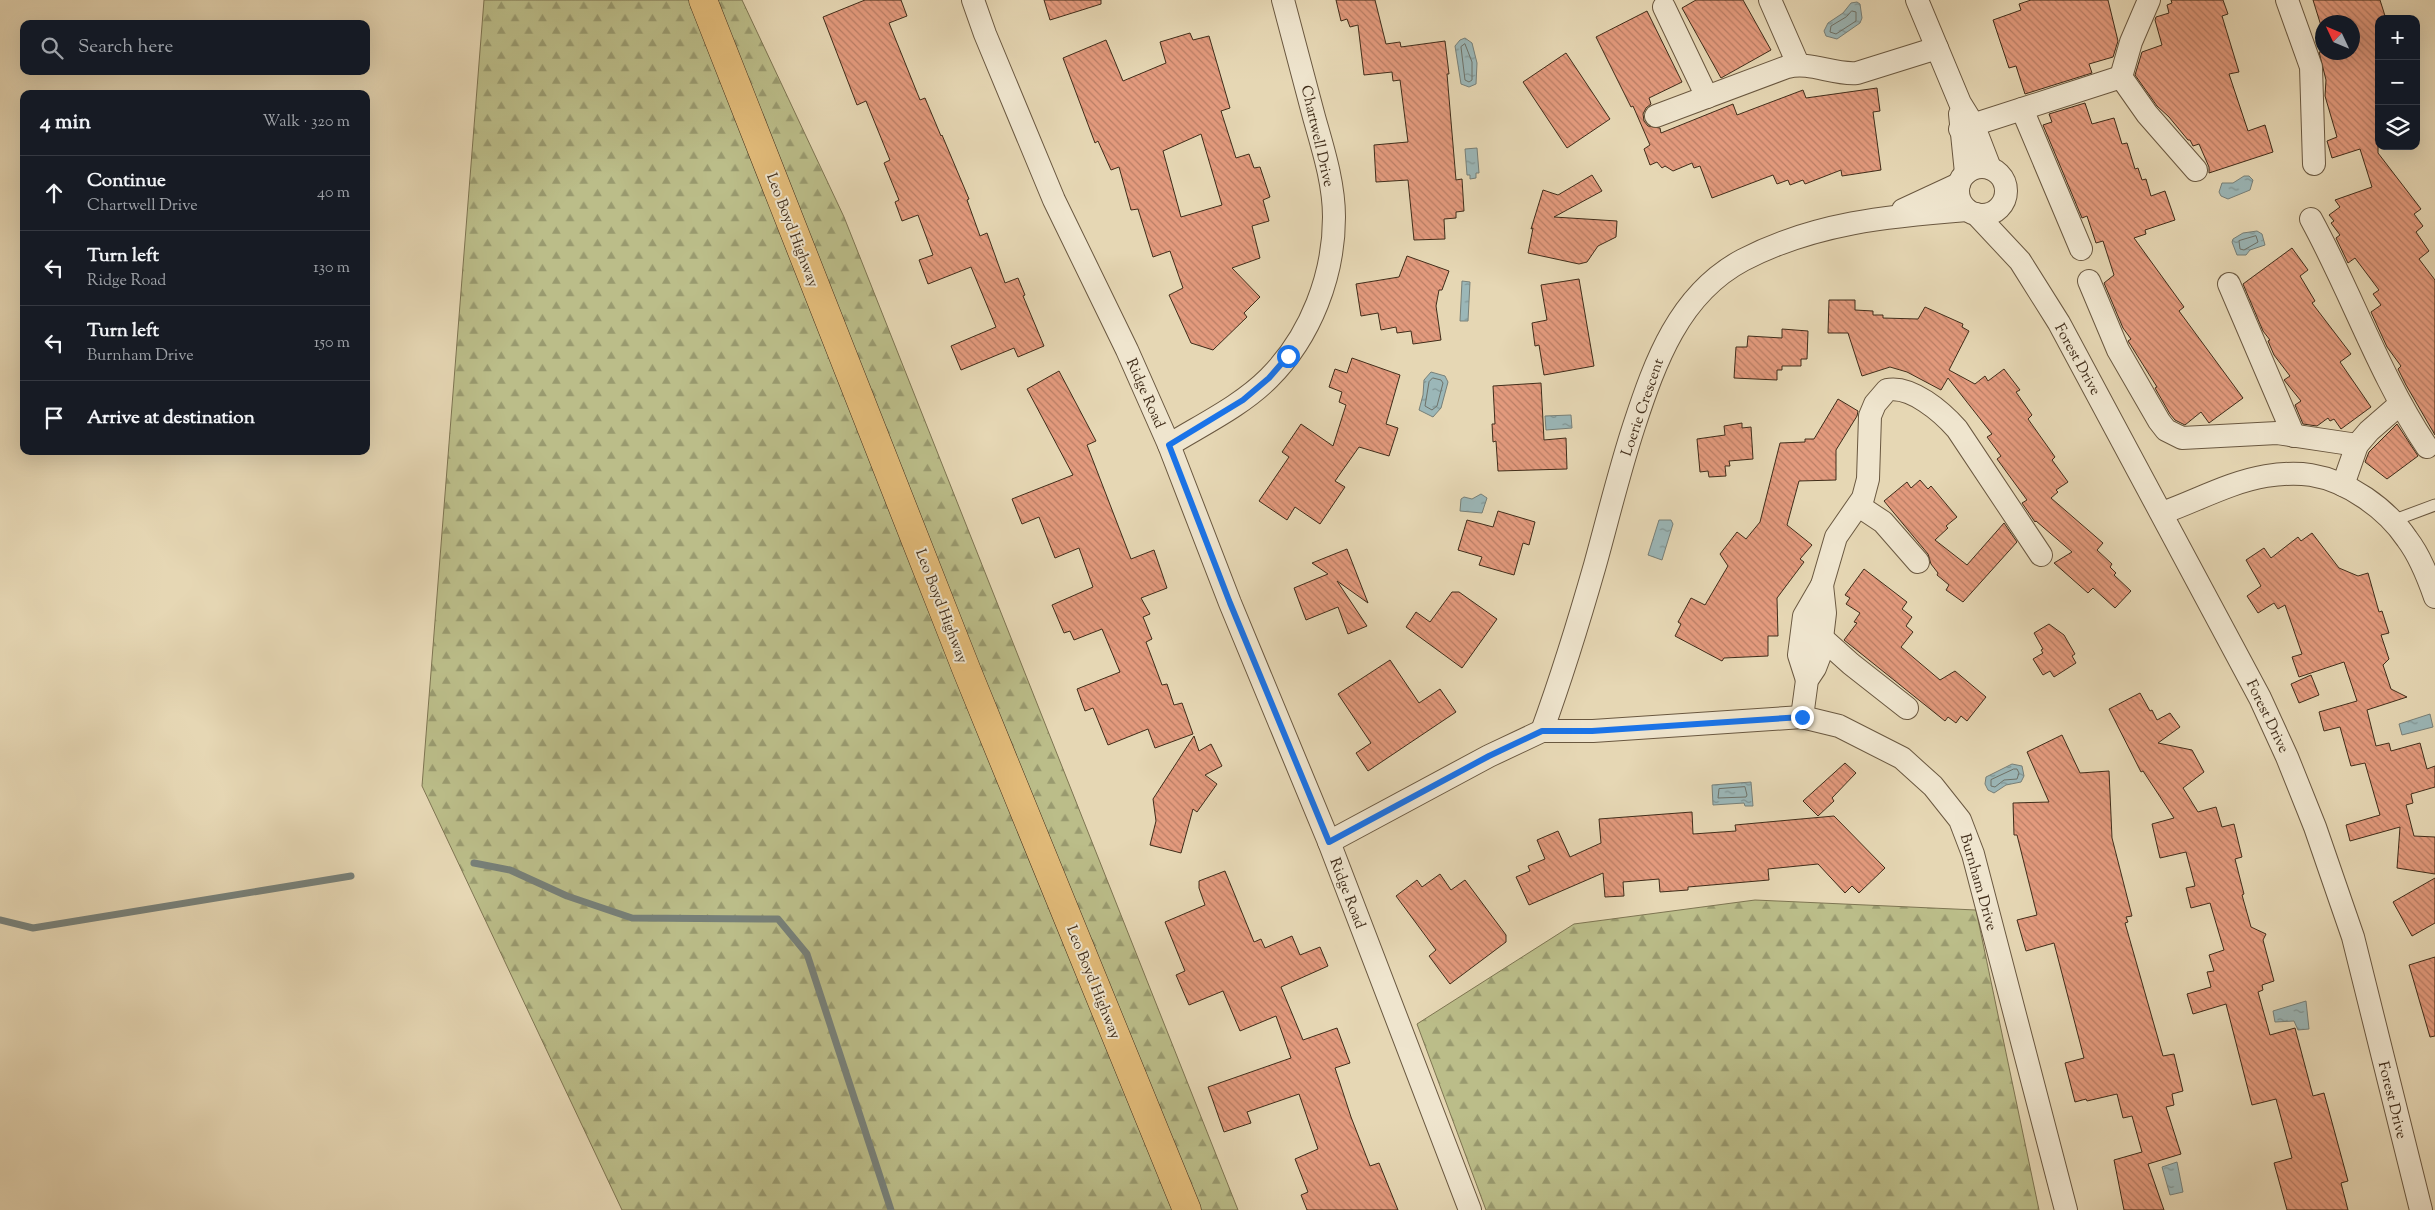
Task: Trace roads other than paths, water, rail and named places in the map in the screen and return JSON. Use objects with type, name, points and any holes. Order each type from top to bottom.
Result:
[{"type":"highway","name":"Leo Boyd Highway","points":[[703,0],[967,671],[1187,1210]]},
{"type":"street","name":"Ridge Road","points":[[973,0],[988,43],[1054,200],[1127,350],[1169,445],[1230,603],[1329,842],[1470,1210]]},
{"type":"street","name":"Chartwell Drive","points":[[1169,445],[1243,400],[1269,378],[1288,356],[1316,308],[1328,264],[1334,217],[1327,166],[1283,0]]},
{"type":"street","points":[[1770,0],[1798,64]]},
{"type":"street","points":[[1916,0],[1960,103],[1967,127],[1990,168],[1999,174],[2005,184],[2006,195],[2001,205],[1994,212],[1985,215],[1971,212],[1961,202],[1958,194],[1963,178],[1967,127]]},
{"type":"street","points":[[2149,0],[2130,42],[2121,77],[2147,114],[2196,170]]},
{"type":"street","points":[[2288,0],[2311,67],[2314,164]]},
{"type":"street","points":[[1664,7],[1707,97]]},
{"type":"street","points":[[1656,116],[1798,64],[1844,74],[1937,48]]},
{"type":"street","points":[[1967,127],[2121,77]]},
{"type":"street","points":[[2022,109],[2081,249]]},
{"type":"street","points":[[1963,178],[1974,168],[1990,168]]},
{"type":"street","name":"Loerie Crescent","points":[[1891,216],[1963,178]]},
{"type":"street","name":"Forest Drive","points":[[2001,205],[2020,262]]},
{"type":"street","name":"Loerie Crescent","points":[[1542,731],[1572,644],[1619,472],[1650,377],[1663,345],[1680,317],[1705,290],[1743,260],[1790,240],[1834,226],[1891,216],[1971,212]]},
{"type":"street","name":"Forest Drive","points":[[1971,212],[2020,262],[2059,323],[2260,698],[2288,757],[2315,827],[2353,938],[2421,1210]]},
{"type":"street","points":[[2311,219],[2331,255],[2400,404],[2427,446]]},
{"type":"street","points":[[2089,281],[2118,350],[2166,430],[2182,438],[2277,433],[2358,445]]},
{"type":"street","points":[[2229,284],[2294,436]]},
{"type":"street","points":[[1802,717],[1807,680],[1818,662],[1812,636],[1825,613],[1822,585],[1836,537],[1859,506],[1868,479],[1870,416],[1875,404],[1887,390],[1904,389],[1944,414],[1957,429],[2041,555]]},
{"type":"street","points":[[2342,485],[2358,445],[2369,431],[2400,404]]},
{"type":"street","points":[[2162,513],[2234,484],[2266,476],[2311,475],[2342,485],[2370,502],[2392,521],[2407,538],[2419,559],[2435,597]]},
{"type":"street","points":[[1859,506],[1883,522],[1918,562]]},
{"type":"street","points":[[1812,636],[1907,708]]},
{"type":"street","name":"Burnham Drive","points":[[1329,842],[1489,756],[1542,731],[1592,731],[1802,717],[1839,726],[1902,758],[1933,786],[1960,820],[1974,854],[2066,1210]]},
{"type":"lane","points":[[2392,521],[2435,505]]},
{"type":"water","points":[[1857,2],[1860,4],[1862,18],[1860,23],[1837,39],[1826,36],[1824,31],[1828,23],[1843,13],[1851,3]]},
{"type":"water","points":[[1465,38],[1472,43],[1477,63],[1476,84],[1469,87],[1461,84],[1455,46],[1460,40]]},
{"type":"water","points":[[1477,148],[1479,173],[1476,173],[1476,178],[1470,179],[1470,175],[1467,175],[1465,149]]},
{"type":"water","points":[[2244,176],[2249,176],[2253,180],[2250,190],[2228,199],[2221,196],[2219,192],[2222,183],[2233,183]]},
{"type":"water","points":[[2257,231],[2262,234],[2265,245],[2250,250],[2246,255],[2237,255],[2232,242],[2233,239],[2243,233]]},
{"type":"water","points":[[1462,281],[1470,282],[1468,321],[1460,321]]},
{"type":"water","points":[[1431,372],[1445,376],[1448,382],[1441,408],[1433,417],[1419,410],[1424,380]]},
{"type":"water","points":[[1571,415],[1572,428],[1546,430],[1545,416]]},
{"type":"water","points":[[1481,494],[1487,498],[1482,513],[1460,511],[1461,499],[1464,497],[1472,499]]},
{"type":"water","points":[[1659,520],[1671,520],[1673,524],[1662,560],[1648,555]]},
{"type":"water","points":[[2430,714],[2433,727],[2402,735],[2399,724]]},
{"type":"water","points":[[2012,764],[2022,766],[2024,776],[2021,782],[2006,785],[1994,793],[1988,790],[1985,784],[1986,777]]},
{"type":"water","points":[[1751,782],[1753,806],[1745,806],[1744,803],[1713,805],[1712,785]]},
{"type":"water","points":[[2306,1001],[2309,1029],[2298,1030],[2294,1021],[2275,1022],[2273,1011]]},
{"type":"water","points":[[2177,1162],[2183,1192],[2170,1195],[2162,1167]]},
{"type":"waterway","points":[[474,863],[510,870],[567,896],[632,918],[778,919],[807,954],[891,1210]]},
{"type":"waterway","points":[[0,920],[33,928],[351,876]]}]
